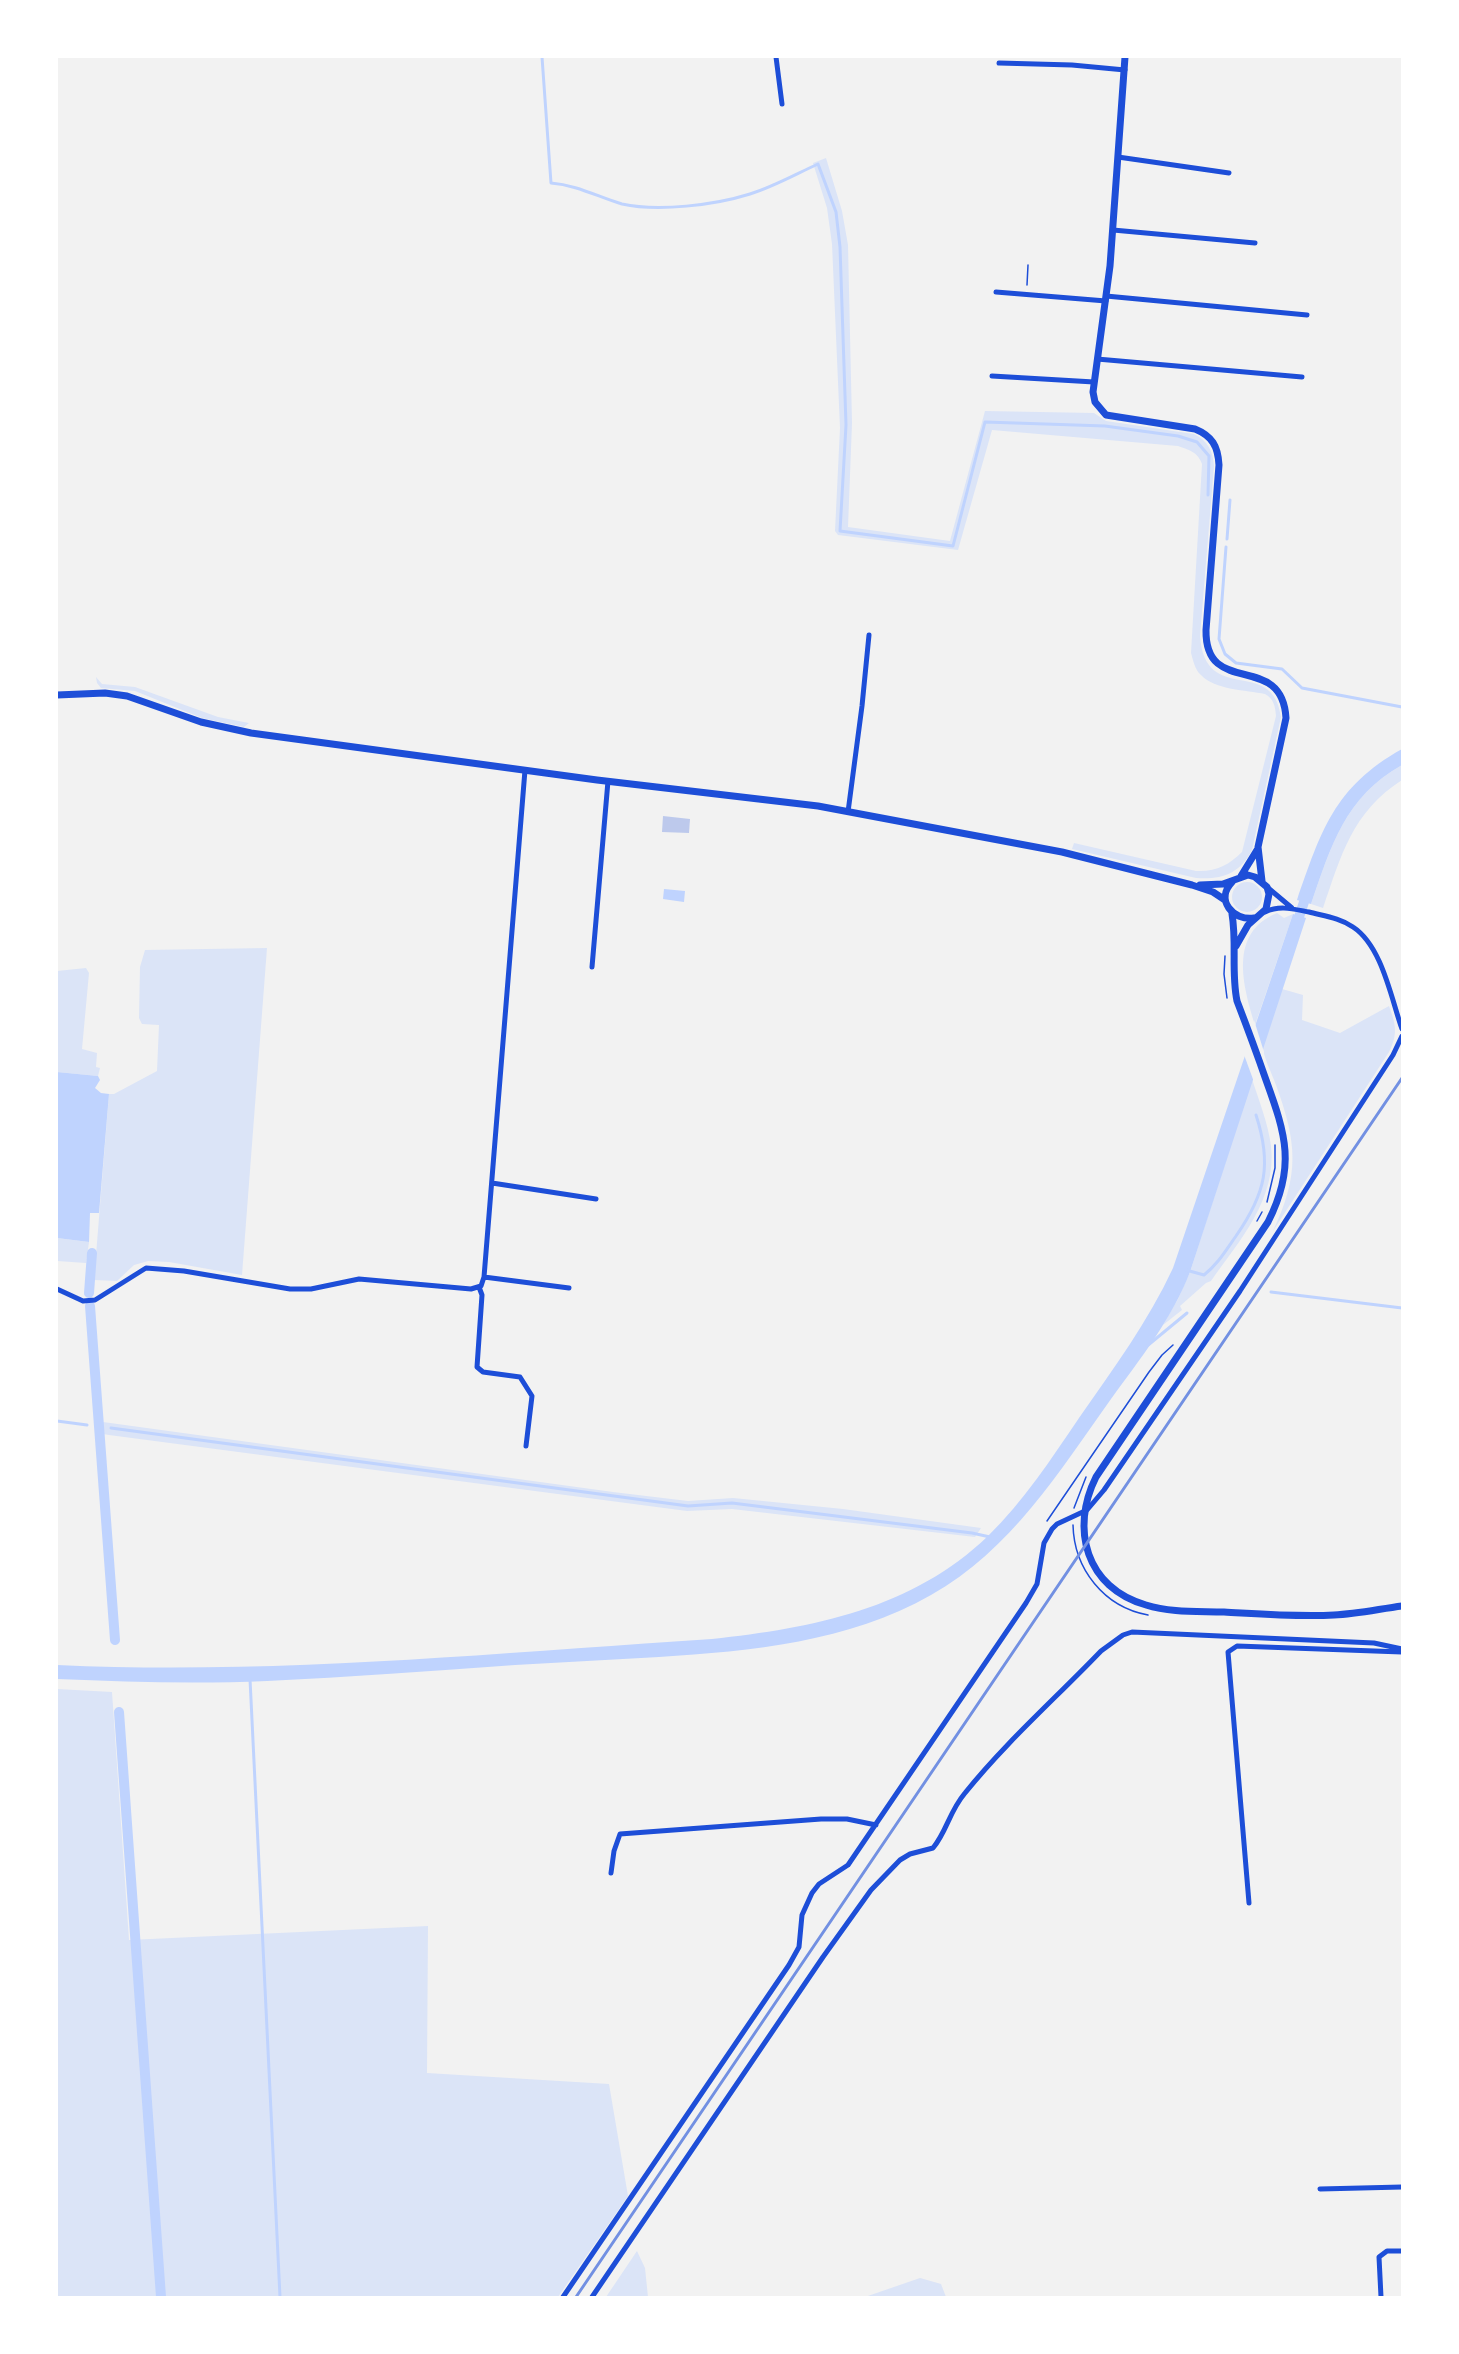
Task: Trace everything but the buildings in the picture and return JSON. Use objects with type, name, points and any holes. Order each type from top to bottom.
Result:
[{"type":"street","points":[[776,57],[782,104]]},
{"type":"street","points":[[1125,57],[1113,230],[1094,382],[1095,402],[1106,415],[1195,429],[1205,433],[1216,447],[1219,465],[1206,630],[1208,649],[1211,657],[1222,668],[1267,680],[1274,685],[1280,693],[1286,710],[1258,847],[1269,902],[1263,913]]},
{"type":"street","points":[[999,63],[1072,65],[1125,70]]},
{"type":"street","points":[[1118,157],[1229,172]]},
{"type":"street","points":[[1113,230],[1255,243]]},
{"type":"street","points":[[996,292],[1307,315]]},
{"type":"street","points":[[1097,358],[1302,377]]},
{"type":"street","points":[[992,376],[1094,382]]},
{"type":"street","points":[[848,812],[869,635]]},
{"type":"street","points":[[57,695],[105,693],[127,696],[201,722],[231,729],[848,812],[1034,846],[1192,885],[1213,892],[1225,900]]},
{"type":"street","points":[[57,1289],[83,1301],[95,1300],[146,1268],[212,1275],[290,1289],[311,1289],[359,1279],[471,1289],[483,1283],[525,770]]},
{"type":"street","points":[[592,967],[608,781]]},
{"type":"street","points":[[1235,950],[1232,914],[1225,900],[1225,893],[1258,847]]},
{"type":"street","points":[[1192,885],[1212,886],[1237,878],[1256,877],[1294,909]]},
{"type":"street","points":[[1402,1029],[1378,960],[1368,940],[1352,926],[1311,913],[1279,907],[1254,918],[1241,935],[1235,950],[1232,970],[1234,986],[1280,1118],[1285,1143],[1284,1181],[1276,1207],[1243,1261],[1096,1477],[1086,1501],[1082,1525],[1084,1540],[1095,1568],[1105,1581],[1129,1599],[1158,1608],[1334,1615],[1402,1606]]},
{"type":"street","points":[[1232,914],[1239,918],[1254,918]]},
{"type":"street","points":[[562,2297],[789,1965],[799,1947],[802,1915],[812,1893],[819,1884],[848,1864],[1030,1598],[1040,1573],[1044,1543],[1057,1524],[1087,1510],[1094,1504],[1240,1291],[1387,1065],[1402,1036]]},
{"type":"street","points":[[492,1183],[596,1199]]},
{"type":"street","points":[[484,1277],[569,1288]]},
{"type":"street","points":[[479,1287],[482,1294],[477,1367],[483,1372],[520,1377],[532,1396],[526,1446]]},
{"type":"street","points":[[592,2297],[817,1966],[872,1890],[900,1860],[910,1854],[933,1848],[944,1832],[950,1814],[977,1778],[1101,1651],[1123,1635],[1132,1632],[1374,1642],[1402,1651]]},
{"type":"street","points":[[1248,1903],[1228,1652],[1237,1647],[1402,1651]]},
{"type":"street","points":[[611,1873],[614,1851],[620,1834],[821,1819],[847,1819],[876,1825]]},
{"type":"street","points":[[1320,2189],[1402,2187]]},
{"type":"street","points":[[1381,2297],[1379,2257],[1387,2251],[1402,2251]]},
{"type":"path","points":[[1026,295],[1028,265]]},
{"type":"path","points":[[1226,948],[1224,974],[1228,1001]]},
{"type":"path","points":[[1255,1225],[1266,1205],[1273,1181],[1274,1139]]},
{"type":"path","points":[[1045,1525],[1149,1372],[1162,1355],[1176,1343]]},
{"type":"path","points":[[1088,1474],[1077,1496],[1073,1518],[1075,1546],[1080,1561],[1089,1578],[1112,1601],[1139,1614],[1149,1615]]},
{"type":"shaded area","points":[[826,158],[842,211],[848,245],[852,423],[848,527],[950,541],[985,411],[1094,413],[1106,421],[1194,434],[1209,447],[1214,466],[1200,636],[1205,657],[1214,670],[1266,688],[1275,699],[1281,717],[1252,850],[1242,865],[1229,874],[1214,878],[1196,878],[1072,849],[1074,843],[1196,871],[1222,867],[1242,852],[1276,712],[1272,701],[1265,694],[1214,684],[1199,673],[1193,662],[1191,653],[1202,464],[1200,460],[1196,454],[1178,446],[992,430],[958,550],[838,535],[835,531],[840,428],[832,244],[827,208],[813,163]]},
{"type":"shaded area","points":[[96,677],[102,684],[135,687],[218,717],[249,723],[244,727],[202,718],[135,691],[101,688]]},
{"type":"shaded area","points":[[1402,765],[1402,780],[1371,806],[1350,836],[1323,908],[1311,904],[1334,843],[1353,808],[1367,792]]},
{"type":"shaded area","points":[[1247,882],[1253,883],[1261,891],[1261,903],[1253,911],[1247,912],[1241,911],[1233,903],[1232,897],[1233,891],[1241,883]]},
{"type":"shaded area","points":[[1277,913],[1284,918],[1293,914],[1255,1025],[1246,994],[1243,962],[1245,947],[1251,933],[1261,922]]},
{"type":"shaded area","points":[[267,948],[242,1275],[169,1262],[148,1261],[134,1265],[117,1281],[94,1280],[109,1094],[114,1094],[157,1071],[159,1025],[142,1024],[139,1018],[140,967],[145,950]]},
{"type":"shaded area","points":[[86,968],[89,973],[82,1049],[97,1053],[96,1067],[100,1068],[98,1076],[57,1072],[57,971]]},
{"type":"shaded area","points":[[1282,989],[1303,995],[1302,1020],[1340,1033],[1389,1006],[1395,1029],[1394,1040],[1389,1052],[1273,1231],[1288,1192],[1292,1158],[1288,1124],[1263,1046]]},
{"type":"shaded area","points":[[1252,1079],[1266,1120],[1271,1146],[1268,1184],[1262,1201],[1244,1234],[1211,1281],[1180,1306],[1182,1310],[1163,1325],[1190,1272]]},
{"type":"shaded area","points":[[57,1238],[89,1242],[86,1263],[57,1261]]},
{"type":"shaded area","points":[[103,1422],[613,1492],[688,1501],[733,1498],[843,1509],[981,1528],[975,1537],[732,1509],[687,1511],[109,1435],[103,1434]]},
{"type":"shaded area","points":[[57,1689],[112,1692],[129,1940],[428,1926],[427,2073],[609,2084],[628,2196],[558,2297],[57,2297]]},
{"type":"shaded area","points":[[637,2251],[645,2268],[648,2297],[606,2297]]},
{"type":"shaded area","points":[[920,2278],[941,2284],[946,2297],[865,2297]]},
{"type":"water","points":[[1402,749],[1402,765],[1367,792],[1353,808],[1343,825],[1326,862],[1311,904],[1297,900],[1323,832],[1345,795],[1360,779]]},
{"type":"water","points":[[664,889],[685,891],[684,902],[663,899]]},
{"type":"water","points":[[1293,914],[1306,918],[1190,1272],[1174,1306],[1144,1354],[1032,1507],[986,1556],[960,1577],[931,1595],[867,1624],[833,1634],[729,1651],[267,1681],[162,1682],[57,1679],[57,1665],[221,1667],[303,1665],[712,1639],[787,1629],[824,1621],[894,1598],[927,1581],[958,1561],[988,1536],[1013,1509],[1058,1449],[1153,1307],[1173,1268]]},
{"type":"water","points":[[57,1072],[98,1076],[100,1080],[95,1088],[101,1093],[109,1094],[99,1213],[90,1213],[89,1242],[57,1238]]},
{"type":"pier","points":[[1254,1020],[1264,1052],[1254,1082],[1243,1052]]},
{"type":"waterway","points":[[542,57],[551,183],[579,189],[622,204],[652,207],[686,206],[750,194],[818,164],[836,212],[840,247],[846,425],[840,531],[953,546],[985,422],[1105,426],[1178,436],[1197,442],[1209,456],[1208,495]]},
{"type":"waterway","points":[[1227,539],[1230,500]]},
{"type":"waterway","points":[[1226,547],[1219,639],[1225,654],[1236,663],[1282,669],[1302,688],[1402,707]]},
{"type":"waterway","points":[[1295,929],[1308,890]]},
{"type":"waterway","points":[[1186,1270],[1204,1275],[1209,1271],[1218,1262],[1254,1206],[1260,1192],[1265,1163],[1256,1115]]},
{"type":"waterway","points":[[89,1293],[92,1253]]},
{"type":"waterway","points":[[1271,1292],[1402,1308]]},
{"type":"waterway","points":[[90,1306],[115,1640]]},
{"type":"waterway","points":[[1147,1346],[1187,1313]]},
{"type":"waterway","points":[[57,1421],[87,1425]]},
{"type":"waterway","points":[[111,1428],[688,1506],[732,1503],[990,1537]]},
{"type":"waterway","points":[[250,1679],[280,2297]]},
{"type":"waterway","points":[[119,1712],[161,2297]]},
{"type":"railway","points":[[576,2297],[1402,1078]]}]
